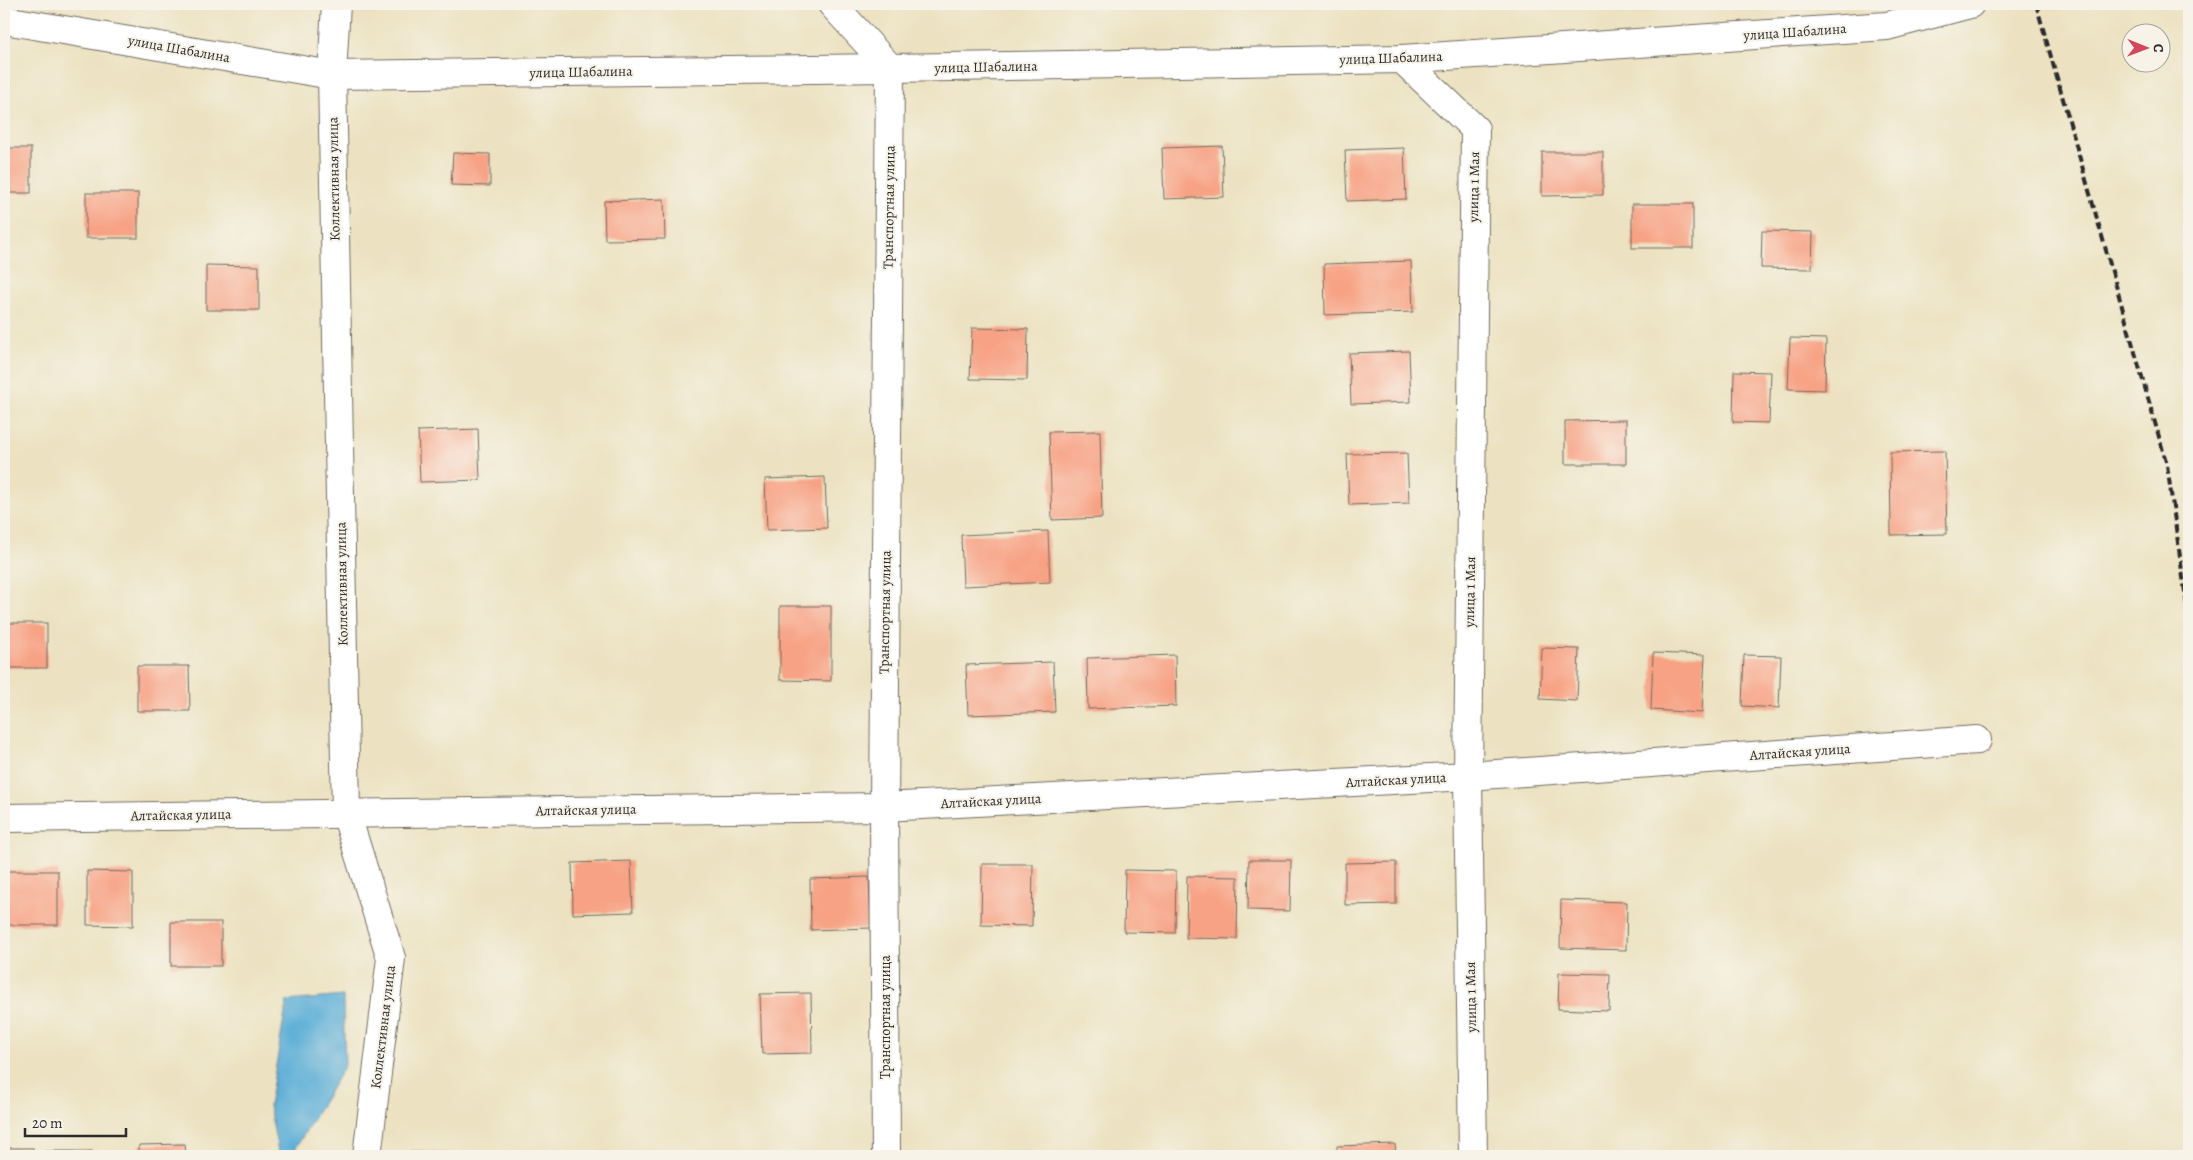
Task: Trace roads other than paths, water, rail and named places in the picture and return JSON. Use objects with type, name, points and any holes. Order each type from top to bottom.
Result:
[{"type":"street","name":"Коллективная улица","points":[[336,4],[332,75],[346,813],[391,958],[368,1156]]},
{"type":"street","points":[[832,4],[890,68]]},
{"type":"street","name":"улица Шабалина","points":[[4,20],[332,75],[1402,59],[1887,26],[1970,4]]},
{"type":"street","name":"улица 1 Мая","points":[[1402,59],[1475,129],[1468,776],[1473,1156]]},
{"type":"street","name":"Транспортная улица","points":[[886,1156],[884,807],[890,68]]},
{"type":"street","name":"Алтайская улица","points":[[4,818],[884,807],[1468,776],[1977,740]]},
{"type":"water","points":[[343,996],[345,1065],[291,1156],[279,1156],[269,1106],[287,1001]]},
{"type":"railway","points":[[2036,4],[2167,465],[2189,620]]}]
